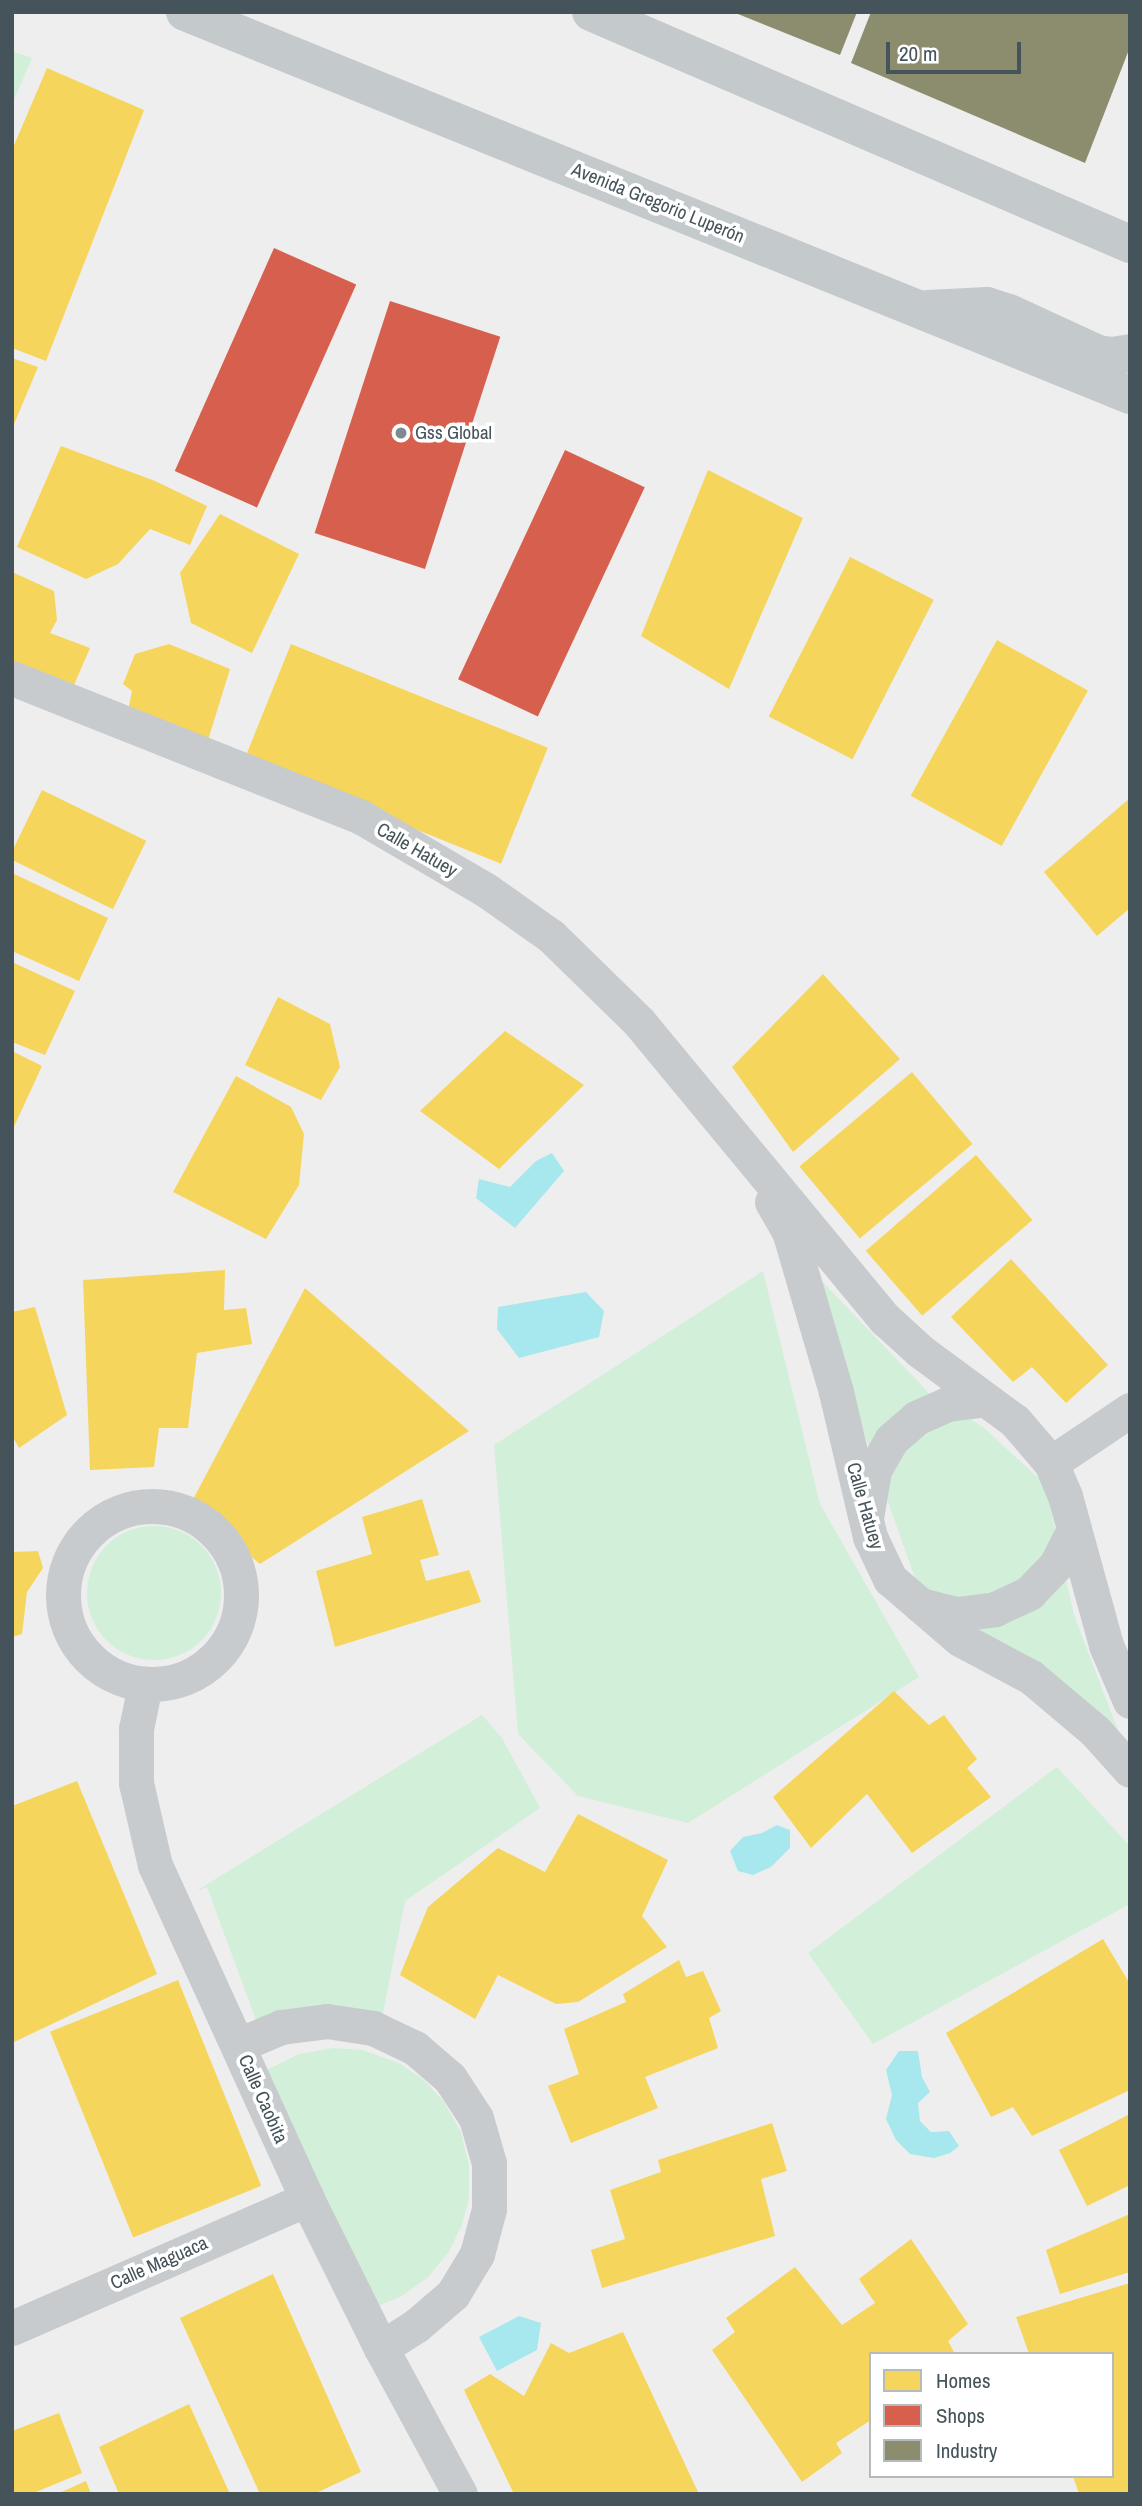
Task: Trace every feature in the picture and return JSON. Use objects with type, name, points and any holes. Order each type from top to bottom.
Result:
[{"type":"main road","name":"Avenida Gregorio Luperón","points":[[186,12],[1130,395]]},
{"type":"main road","points":[[591,12],[1130,244]]},
{"type":"main road","points":[[922,310],[987,306],[1009,313],[1098,354],[1112,356],[1130,353]]},
{"type":"street","name":"Calle Hatuey","points":[[12,678],[361,817],[486,890],[551,936],[639,1022],[739,1144],[797,1209],[885,1319],[920,1352],[1015,1421],[1051,1463],[1065,1496],[1106,1645],[1130,1700]]},
{"type":"street","name":"Calle Hatuey","points":[[739,1144],[789,1231],[836,1392],[870,1538],[890,1579],[960,1639],[1031,1677],[1096,1731],[1130,1770]]},
{"type":"street","points":[[870,1538],[867,1504],[874,1471],[891,1440],[916,1418],[947,1404],[985,1399]]},
{"type":"street","points":[[1051,1463],[1130,1410]]},
{"type":"street","points":[[152,1506],[181,1511],[206,1525],[226,1545],[238,1572],[241,1600],[235,1628],[221,1653],[191,1675],[173,1682],[145,1685],[116,1678],[91,1660],[72,1636],[63,1607],[65,1577],[82,1541],[96,1526],[122,1511],[152,1506]]},
{"type":"street","points":[[920,1605],[957,1614],[995,1609],[1029,1592],[1056,1566],[1073,1531]]},
{"type":"street","name":"Calle Caobita","points":[[145,1685],[136,1729],[136,1783],[155,1865],[307,2199],[381,2348],[460,2494]]},
{"type":"street","points":[[239,2045],[281,2027],[327,2021],[373,2028],[415,2048],[442,2071],[450,2078],[476,2118],[489,2163],[489,2209],[477,2254],[453,2294],[417,2325],[381,2348]]},
{"type":"street","name":"Calle Maguaca","points":[[12,2328],[307,2199]]},
{"type":"green space","points":[[12,51],[32,58],[12,104]]},
{"type":"green space","points":[[763,1271],[820,1504],[919,1677],[688,1823],[578,1796],[518,1734],[494,1445]]},
{"type":"green space","points":[[815,1274],[930,1394],[983,1427],[1045,1484],[1074,1615],[1129,1759],[923,1600],[870,1452]]},
{"type":"green space","points":[[154,1526],[180,1531],[201,1546],[216,1567],[221,1593],[216,1619],[201,1640],[180,1655],[154,1660],[128,1655],[107,1640],[92,1619],[87,1593],[92,1567],[107,1546],[128,1531]]},
{"type":"green space","points":[[482,1715],[502,1738],[540,1808],[405,1901],[382,2018],[257,2023],[207,1887],[196,1891]]},
{"type":"green space","points":[[1057,1767],[1130,1846],[1130,1904],[873,2044],[808,1953]]},
{"type":"green space","points":[[333,2048],[362,2050],[399,2063],[424,2080],[444,2102],[461,2132],[469,2166],[469,2198],[462,2225],[448,2253],[427,2278],[402,2296],[376,2307],[265,2071],[299,2054]]},
{"type":"water","points":[[552,1153],[564,1171],[515,1228],[476,1198],[479,1179],[510,1187],[536,1161]]},
{"type":"water","points":[[586,1292],[604,1311],[599,1337],[519,1358],[497,1329],[498,1307]]},
{"type":"water","points":[[777,1825],[790,1830],[790,1848],[771,1867],[753,1875],[738,1871],[730,1851],[743,1837],[762,1833]]},
{"type":"water","points":[[899,2051],[918,2051],[922,2077],[930,2092],[918,2103],[920,2121],[931,2132],[949,2131],[959,2146],[950,2153],[934,2158],[910,2154],[896,2140],[886,2119],[892,2095],[886,2070]]},
{"type":"water","points":[[519,2316],[541,2323],[537,2350],[497,2371],[479,2337]]},
{"type":"building: Homes","points":[[47,68],[144,110],[46,361],[12,348],[12,150]]},
{"type":"building: Homes","points":[[12,358],[38,367],[12,429]]},
{"type":"building: Homes","points":[[61,446],[155,481],[207,506],[190,545],[150,529],[118,564],[86,579],[17,547]]},
{"type":"building: Homes","points":[[708,470],[803,518],[729,689],[641,636]]},
{"type":"building: Homes","points":[[220,514],[299,554],[252,653],[191,623],[180,573]]},
{"type":"building: Homes","points":[[850,557],[934,600],[852,759],[769,716]]},
{"type":"building: Homes","points":[[12,572],[54,591],[57,620],[50,633],[90,648],[71,692],[12,663]]},
{"type":"building: Homes","points":[[997,640],[1088,690],[1002,846],[911,796]]},
{"type":"building: Homes","points":[[169,644],[230,669],[204,753],[126,720],[132,691],[123,684],[135,654]]},
{"type":"building: Homes","points":[[291,644],[548,748],[501,864],[244,760]]},
{"type":"building: Homes","points":[[42,790],[146,841],[113,909],[12,860],[12,852]]},
{"type":"building: Homes","points":[[1130,798],[1130,908],[1097,936],[1044,872]]},
{"type":"building: Homes","points":[[12,873],[108,918],[79,981],[12,951]]},
{"type":"building: Homes","points":[[12,962],[75,991],[45,1055],[12,1042]]},
{"type":"building: Homes","points":[[823,974],[900,1059],[793,1152],[732,1067]]},
{"type":"building: Homes","points":[[278,997],[330,1024],[340,1067],[321,1100],[245,1065]]},
{"type":"building: Homes","points":[[505,1031],[584,1085],[499,1169],[420,1111]]},
{"type":"building: Homes","points":[[12,1051],[42,1066],[12,1131]]},
{"type":"building: Homes","points":[[912,1072],[972,1144],[860,1238],[799,1166]]},
{"type":"building: Homes","points":[[236,1076],[291,1107],[304,1134],[299,1185],[266,1239],[173,1192]]},
{"type":"building: Homes","points":[[976,1155],[1032,1220],[922,1316],[866,1251]]},
{"type":"building: Homes","points":[[1011,1259],[1108,1365],[1066,1403],[1032,1367],[1013,1382],[951,1317]]},
{"type":"building: Homes","points":[[225,1270],[224,1310],[246,1308],[252,1344],[197,1353],[188,1428],[159,1428],[154,1467],[90,1470],[83,1280]]},
{"type":"building: Homes","points":[[305,1288],[469,1431],[260,1564],[190,1505]]},
{"type":"building: Homes","points":[[35,1307],[67,1415],[19,1448],[12,1436],[12,1312]]},
{"type":"building: Homes","points":[[422,1499],[439,1555],[420,1560],[426,1581],[469,1570],[481,1602],[335,1647],[316,1571],[372,1554],[362,1517]]},
{"type":"building: Homes","points":[[38,1551],[43,1568],[27,1592],[22,1634],[12,1637],[12,1552]]},
{"type":"building: Homes","points":[[894,1691],[929,1725],[944,1715],[977,1759],[967,1768],[991,1797],[912,1853],[867,1794],[811,1848],[773,1797]]},
{"type":"building: Homes","points":[[77,1781],[157,1974],[12,2043],[12,1806]]},
{"type":"building: Homes","points":[[578,1814],[668,1860],[642,1916],[667,1947],[578,2002],[556,2004],[498,1975],[475,2019],[400,1975],[428,1907],[498,1848],[545,1872]]},
{"type":"building: Homes","points":[[1103,1939],[1130,1984],[1130,2090],[1032,2136],[1013,2107],[991,2117],[946,2033]]},
{"type":"building: Homes","points":[[679,1960],[686,1977],[703,1971],[721,2011],[709,2018],[718,2048],[645,2077],[658,2108],[571,2143],[548,2086],[579,2074],[564,2029],[626,2002],[623,1994]]},
{"type":"building: Homes","points":[[178,1980],[261,2186],[133,2238],[50,2032]]},
{"type":"building: Homes","points":[[1130,2114],[1130,2185],[1087,2206],[1059,2150]]},
{"type":"building: Homes","points":[[772,2123],[787,2171],[761,2179],[775,2236],[602,2288],[591,2250],[625,2239],[610,2190],[661,2172],[658,2160]]},
{"type":"building: Homes","points":[[1130,2214],[1130,2272],[1060,2294],[1046,2250]]},
{"type":"building: Homes","points":[[911,2239],[968,2324],[948,2341],[954,2352],[869,2352],[869,2421],[836,2443],[842,2453],[802,2482],[712,2350],[735,2332],[726,2318],[795,2267],[842,2325],[875,2303],[859,2279]]},
{"type":"building: Homes","points":[[273,2274],[361,2472],[314,2494],[260,2494],[180,2318]]},
{"type":"building: Homes","points":[[1130,2283],[1130,2494],[1079,2494],[1074,2478],[1114,2478],[1114,2352],[1028,2352],[1016,2317]]},
{"type":"building: Homes","points":[[623,2332],[699,2494],[514,2494],[464,2390],[490,2374],[524,2396],[551,2343],[569,2353]]},
{"type":"building: Homes","points":[[189,2404],[230,2494],[119,2494],[99,2447]]},
{"type":"building: Homes","points":[[59,2413],[82,2473],[31,2494],[12,2494],[12,2431]]},
{"type":"building: Homes","points":[[86,2481],[91,2494],[57,2494]]},
{"type":"building: Shops","points":[[274,248],[356,285],[257,508],[175,471]]},
{"type":"building: Shops","name":"Gss Global","points":[[390,301],[500,337],[425,569],[315,533]]},
{"type":"building: Shops","points":[[565,450],[645,487],[538,716],[458,679]]},
{"type":"building: Industry","points":[[733,12],[857,12],[840,55]]},
{"type":"building: Industry","points":[[871,12],[1130,12],[1130,47],[1085,163],[851,63]]},
{"type":"place","name":"Gss Global","points":[[401,433]]}]
